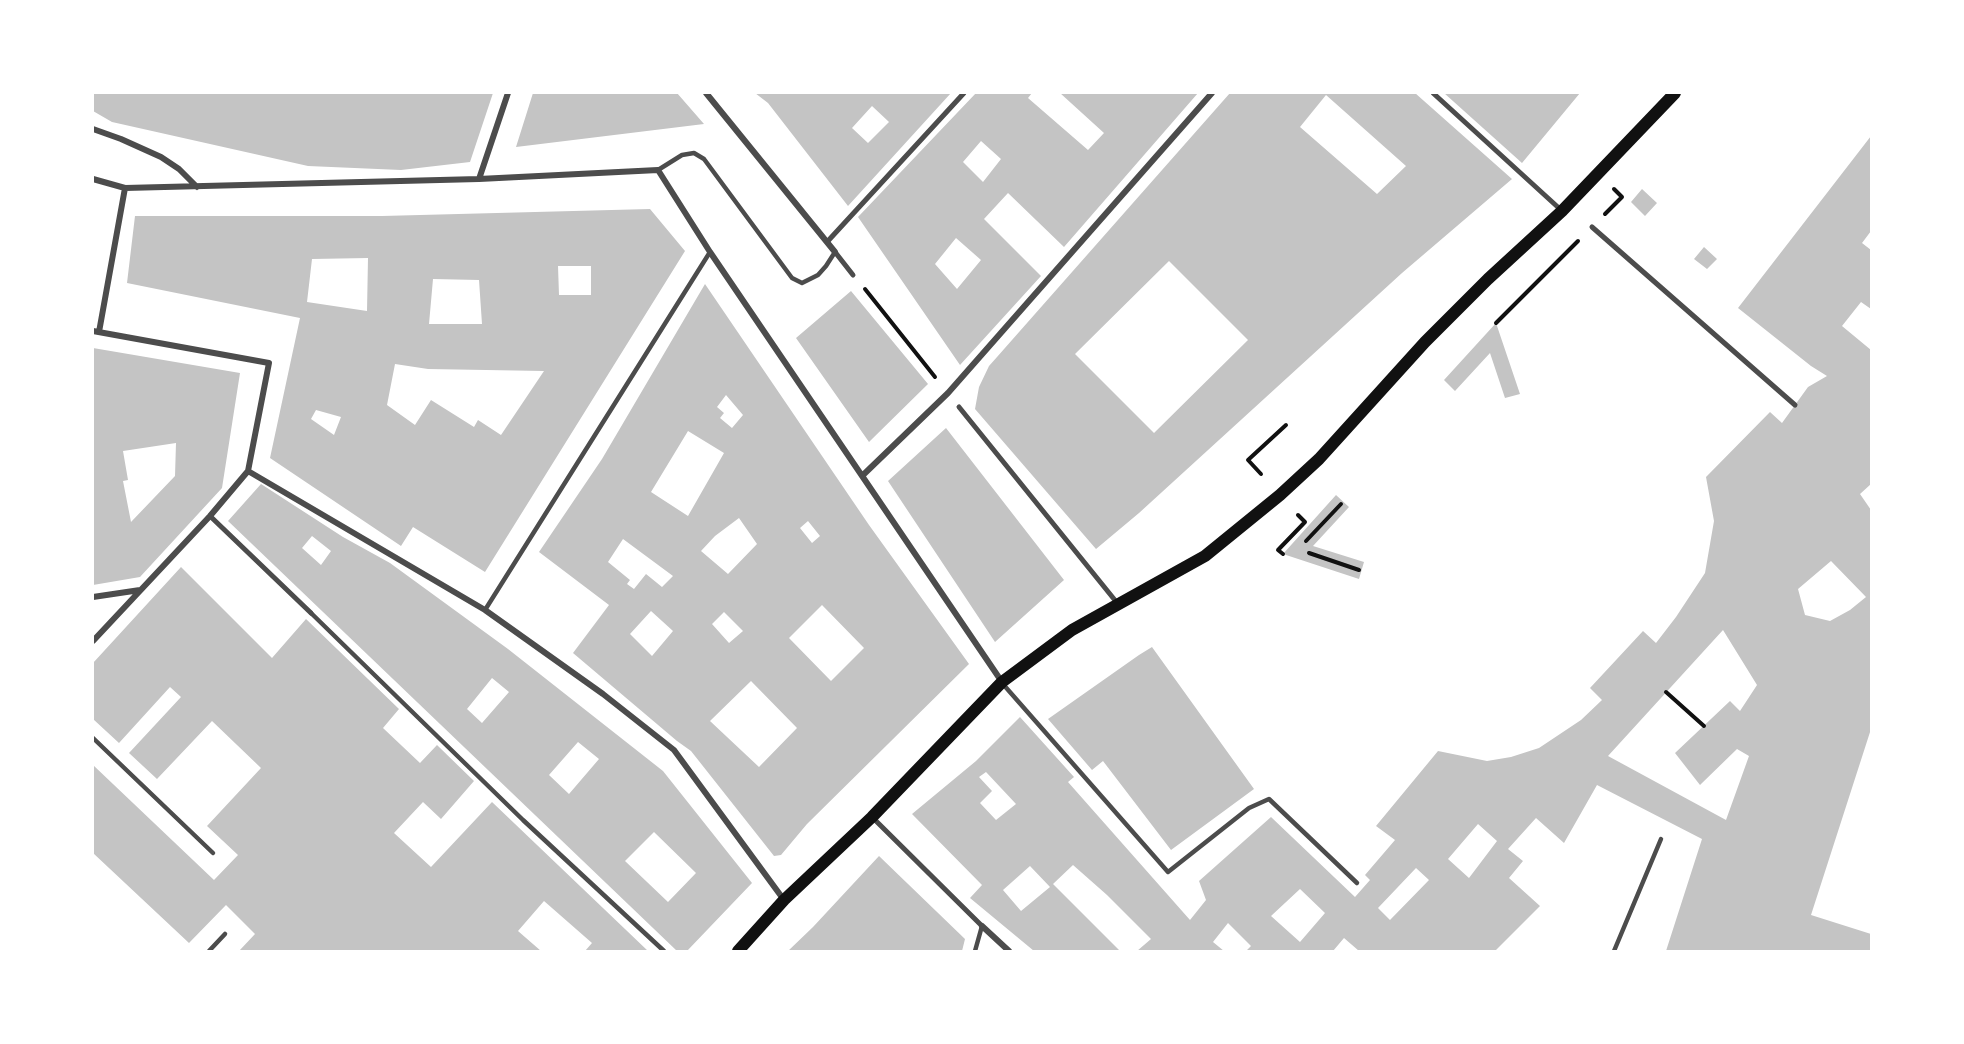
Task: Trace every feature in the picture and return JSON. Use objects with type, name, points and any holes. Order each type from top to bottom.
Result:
[{"type":"main road","points":[[738,951],[784,900],[872,817],[1002,682],[1072,630],[1206,556],[1280,495],[1319,459],[1425,342],[1488,279],[1562,211],[1675,93]]},
{"type":"street","points":[[479,179],[508,93]]},
{"type":"street","points":[[706,93],[853,275]]},
{"type":"street","points":[[827,242],[964,93]]},
{"type":"street","points":[[862,476],[948,393],[1212,93]]},
{"type":"street","points":[[1434,93],[1562,211]]},
{"type":"street","points":[[93,129],[161,157],[179,169],[197,187]]},
{"type":"street","points":[[93,179],[124,188],[197,187],[479,179],[658,170],[710,252],[1002,682]]},
{"type":"street","points":[[93,641],[210,516],[248,471],[269,363],[96,331],[124,188]]},
{"type":"street","points":[[1592,227],[1795,405]]},
{"type":"street","points":[[959,407],[1118,604]]},
{"type":"street","points":[[248,471],[485,610],[603,694],[674,750],[784,900]]},
{"type":"street","points":[[210,516],[311,614]]},
{"type":"street","points":[[93,597],[141,590]]},
{"type":"street","points":[[872,817],[1009,951]]},
{"type":"lane","points":[[658,170],[682,155],[694,153],[705,159],[792,278],[802,283],[818,275],[835,252]]},
{"type":"lane","points":[[485,610],[710,252]]},
{"type":"lane","points":[[311,614],[523,820],[664,951]]},
{"type":"lane","points":[[1002,682],[1168,872],[1249,808],[1269,799],[1357,883]]},
{"type":"lane","points":[[93,738],[213,853]]},
{"type":"lane","points":[[1614,951],[1661,839]]},
{"type":"lane","points":[[975,951],[982,926]]},
{"type":"lane","points":[[209,951],[225,934]]},
{"type":"path","points":[[1496,323],[1622,197],[1614,189]]},
{"type":"path","points":[[853,275],[938,381]]},
{"type":"path","points":[[1261,474],[1248,460],[1286,425]]},
{"type":"path","points":[[1306,542],[1341,504]]},
{"type":"path","points":[[1283,554],[1278,550],[1305,522],[1298,515]]},
{"type":"path","points":[[1309,553],[1359,570]]},
{"type":"path","points":[[1666,692],[1704,726]]},
{"type":"building","points":[[93,93],[493,93],[470,162],[401,170],[308,166],[112,122],[93,111]]},
{"type":"building","points":[[533,93],[677,93],[704,124],[516,147]]},
{"type":"building","points":[[755,93],[951,93],[848,206],[768,103]],"holes":[[[872,106],[889,122],[868,143],[852,128]]]},
{"type":"building","points":[[976,93],[1032,93],[1028,98],[1088,150],[1104,133],[1060,93],[1198,93],[1064,247],[1008,193],[984,219],[1041,276],[960,365],[858,217]],"holes":[[[981,141],[1001,159],[983,182],[963,162]],[[956,238],[981,260],[957,289],[935,264]]]},
{"type":"building","points":[[1230,93],[1415,93],[1512,179],[1402,273],[1139,513],[1096,549],[975,409],[979,387],[989,366]],"holes":[[[1326,95],[1406,166],[1377,194],[1300,127]],[[1169,261],[1248,340],[1154,433],[1075,354]]]},
{"type":"building","points":[[1444,93],[1580,93],[1522,163]]},
{"type":"building","points":[[1871,136],[1871,231],[1862,243],[1871,250],[1871,309],[1861,302],[1842,326],[1871,350],[1871,484],[1860,494],[1871,510],[1871,729],[1811,915],[1871,934],[1871,951],[1666,951],[1702,839],[1597,785],[1564,843],[1536,818],[1508,849],[1523,861],[1509,878],[1540,906],[1495,951],[1359,951],[1344,938],[1333,951],[1246,951],[1251,946],[1228,923],[1213,942],[1224,951],[1137,951],[1151,939],[1073,865],[1053,884],[1120,951],[1034,951],[970,898],[982,885],[912,814],[976,761],[1020,717],[1074,777],[1068,782],[1190,920],[1206,900],[1199,881],[1271,817],[1355,897],[1370,880],[1365,875],[1395,840],[1376,826],[1438,751],[1487,761],[1511,757],[1539,748],[1581,720],[1602,700],[1590,688],[1643,631],[1656,643],[1705,573],[1714,521],[1706,477],[1770,412],[1782,423],[1808,387],[1827,376],[1738,308]],"holes":[[[1831,561],[1866,597],[1850,610],[1830,621],[1805,615],[1798,589]],[[1723,630],[1757,685],[1740,711],[1730,701],[1675,753],[1700,785],[1737,749],[1749,756],[1726,820],[1608,756]],[[986,772],[1016,804],[996,820],[980,803],[992,791],[979,777]],[[1478,824],[1497,841],[1469,878],[1448,859]],[[1030,866],[1050,887],[1021,911],[1003,890]],[[1416,868],[1429,880],[1390,920],[1378,908]],[[1300,889],[1325,913],[1300,942],[1271,916]]]},
{"type":"building","points":[[1642,189],[1657,203],[1645,216],[1631,202]]},
{"type":"building","points":[[650,209],[685,251],[485,572],[413,527],[401,546],[270,458],[300,318],[127,283],[135,216],[382,216]],"holes":[[[368,258],[367,311],[307,302],[312,259]],[[558,266],[591,266],[591,295],[559,295]],[[433,279],[479,280],[482,324],[429,324]],[[395,364],[428,369],[544,371],[501,435],[478,420],[474,427],[431,400],[415,425],[387,405]],[[316,410],[341,417],[334,435],[311,419]]]},
{"type":"building","points":[[1704,247],[1717,259],[1707,269],[1694,259]]},
{"type":"building","points":[[705,284],[869,525],[969,664],[807,824],[781,855],[774,856],[691,751],[573,653],[609,605],[539,552],[602,459]],"holes":[[[726,395],[743,415],[732,428],[720,418],[724,413],[717,407]],[[688,431],[724,453],[688,516],[651,492]],[[739,518],[757,544],[728,574],[701,551],[715,536]],[[808,521],[820,536],[812,543],[800,528]],[[623,539],[673,576],[662,587],[646,574],[634,589],[627,584],[630,580],[608,562]],[[822,605],[864,648],[831,681],[789,638]],[[651,611],[673,631],[652,656],[630,634]],[[724,612],[743,631],[729,643],[712,624]],[[751,681],[797,728],[759,767],[710,721]]]},
{"type":"building","points":[[851,291],[928,384],[869,442],[796,338]]},
{"type":"building","points":[[1496,323],[1520,394],[1505,398],[1490,353],[1455,391],[1444,380]]},
{"type":"building","points":[[93,348],[240,373],[222,488],[140,577],[93,585]],"holes":[[[176,443],[175,476],[131,522],[123,481],[128,480],[123,451]]]},
{"type":"building","points":[[946,428],[1064,580],[995,642],[888,481]]},
{"type":"building","points":[[261,484],[343,537],[390,563],[508,649],[663,771],[752,883],[687,951],[677,951],[228,521]],"holes":[[[312,536],[331,551],[321,565],[302,548]],[[492,678],[509,692],[482,723],[467,709]],[[578,742],[599,759],[569,794],[549,775]],[[654,832],[696,873],[668,902],[625,861]]]},
{"type":"building","points":[[1336,495],[1349,507],[1313,546],[1364,562],[1359,579],[1283,554]]},
{"type":"building","points":[[181,567],[272,658],[306,619],[399,709],[383,728],[420,763],[437,745],[474,781],[441,819],[423,802],[394,833],[431,867],[492,802],[648,951],[585,951],[592,943],[544,901],[518,931],[541,951],[239,951],[255,934],[226,905],[189,943],[93,853],[93,765],[214,880],[238,855],[207,826],[261,768],[212,721],[157,779],[129,753],[181,697],[170,687],[119,743],[93,719],[93,663]]},
{"type":"building","points":[[1152,647],[1254,789],[1171,850],[1103,761],[1092,770],[1048,719]]},
{"type":"building","points":[[879,856],[965,939],[962,951],[788,951],[813,927]]}]
